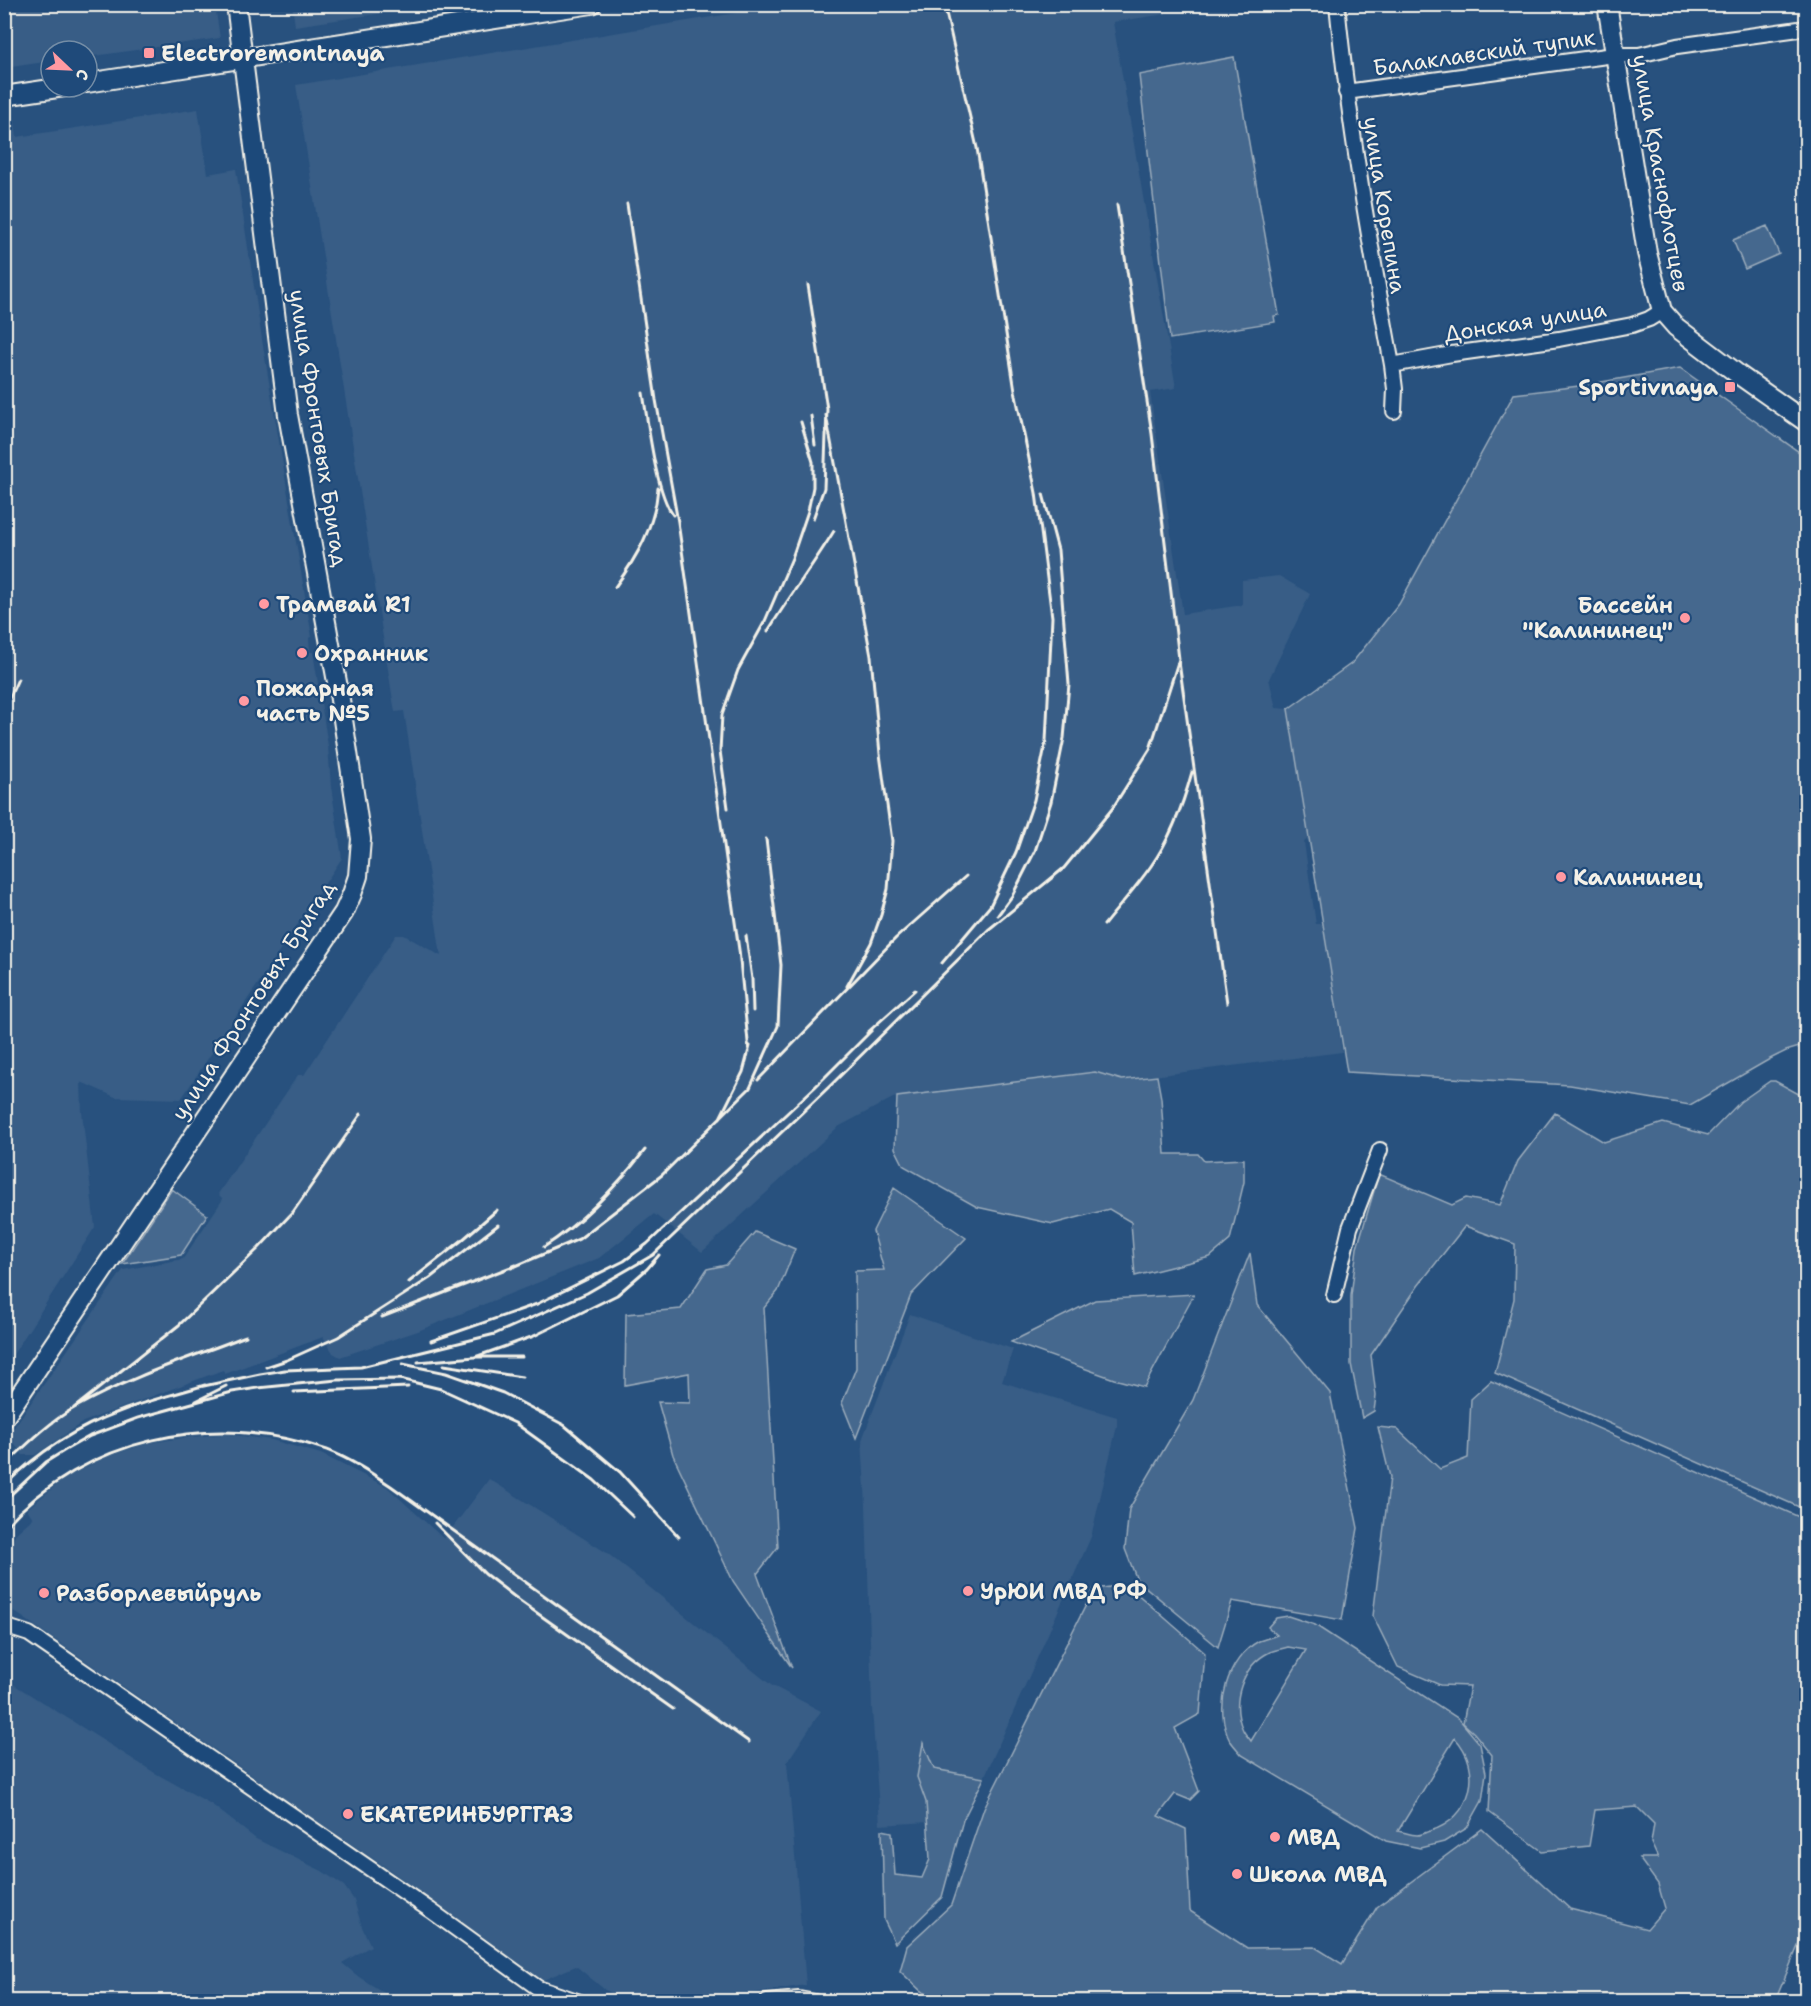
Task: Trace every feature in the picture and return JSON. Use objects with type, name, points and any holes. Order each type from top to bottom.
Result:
[{"type":"main road","points":[[236,4],[244,58]]},
{"type":"main road","points":[[99,81],[592,4]]},
{"type":"main road","name":"улица Краснофлотцев","points":[[1607,4],[1647,253],[1662,310],[1676,327],[1691,339],[1806,422]]},
{"type":"main road","name":"улица Фронтовых Бригад","points":[[4,1418],[337,921],[352,894],[358,876],[361,839],[339,693],[288,415],[244,58]]},
{"type":"main road","points":[[4,96],[39,91]]},
{"type":"street","name":"улица Корепина","points":[[1337,4],[1346,92],[1362,200],[1392,365],[1395,389],[1394,411]]},
{"type":"street","name":"Балаклавский тупик","points":[[1346,92],[1614,55],[1639,55],[1677,46],[1806,28]]},
{"type":"street","name":"Донская улица","points":[[1392,365],[1632,326],[1650,319],[1662,310]]},
{"type":"street","points":[[1334,1295],[1350,1228],[1380,1150]]},
{"type":"street","points":[[4,1626],[29,1634],[430,1910],[538,1988],[580,2001]]},
{"type":"street","points":[[767,2001],[799,1999],[815,2001]]},
{"type":"shaded area","points":[[292,4],[439,5],[295,26]]},
{"type":"shaded area","points":[[4,5],[215,5],[220,38],[99,55],[99,39],[39,39],[39,63],[5,68]]},
{"type":"shaded area","points":[[784,5],[1165,5],[1166,14],[1113,22],[1176,388],[1150,392],[1183,614],[1242,605],[1242,580],[1279,576],[1310,594],[1269,679],[1276,708],[1288,709],[1311,837],[1304,842],[1316,924],[1323,924],[1342,1052],[1122,1080],[1095,1072],[893,1098],[838,1127],[702,1252],[654,1214],[599,1258],[418,1331],[340,1357],[333,1353],[323,1337],[225,1374],[223,1370],[83,1422],[35,1455],[23,1455],[8,1436],[123,1270],[183,1259],[223,1199],[218,1194],[298,1075],[304,1075],[396,935],[404,935],[441,956],[404,711],[395,712],[391,688],[296,85]]},
{"type":"shaded area","points":[[1234,57],[1279,315],[1274,316],[1275,322],[1170,339],[1139,75]]},
{"type":"shaded area","points":[[198,109],[208,174],[236,169],[312,637],[309,638],[310,652],[313,652],[328,746],[331,786],[342,858],[181,1099],[115,1097],[81,1082],[82,1112],[95,1227],[5,1367],[5,117],[14,116],[17,137]]},
{"type":"shaded area","points":[[1767,226],[1779,254],[1745,269],[1733,240]]},
{"type":"shaded area","name":"Калининец","points":[[1680,368],[1806,457],[1806,1045],[1770,1059],[1690,1105],[1570,1085],[1347,1072],[1288,709],[1352,663],[1399,604],[1514,394],[1579,386]]},
{"type":"shaded area","points":[[1095,1072],[1122,1080],[1157,1076],[1165,1154],[1198,1154],[1204,1161],[1244,1159],[1244,1182],[1230,1240],[1210,1257],[1135,1276],[1131,1222],[1109,1209],[1053,1224],[977,1207],[904,1166],[895,1148],[897,1097]]},
{"type":"shaded area","points":[[1770,1081],[1775,1081],[1806,1098],[1806,1161],[1799,1185],[1806,1190],[1806,1510],[1495,1373],[1514,1299],[1515,1244],[1465,1226],[1418,1286],[1371,1355],[1376,1396],[1374,1411],[1362,1418],[1351,1364],[1351,1296],[1357,1248],[1379,1174],[1452,1205],[1466,1198],[1500,1205],[1518,1161],[1555,1113],[1604,1142],[1663,1123],[1708,1135],[1740,1102]]},
{"type":"shaded area","points":[[894,1188],[966,1238],[911,1295],[856,1438],[842,1403],[856,1368],[855,1271],[884,1270],[873,1231]]},
{"type":"shaded area","points":[[172,1189],[207,1215],[181,1255],[122,1264]]},
{"type":"shaded area","points":[[755,1232],[795,1249],[778,1291],[764,1308],[778,1547],[757,1574],[792,1668],[733,1581],[673,1455],[658,1402],[690,1403],[689,1373],[625,1385],[626,1314],[681,1309],[707,1269],[726,1265]]},
{"type":"shaded area","points":[[1250,1253],[1257,1305],[1330,1393],[1358,1528],[1342,1620],[1232,1601],[1218,1647],[1137,1580],[1125,1549],[1129,1509],[1193,1400]]},
{"type":"shaded area","points":[[1194,1294],[1144,1387],[1114,1379],[1011,1342],[1095,1300]]},
{"type":"shaded area","name":"УрЮИ МВД РФ","points":[[910,1314],[1013,1349],[1002,1382],[1117,1417],[1117,1426],[1091,1537],[984,1778],[963,1820],[880,1825],[872,1709],[862,1440]]},
{"type":"shaded area","points":[[1491,1381],[1806,1520],[1806,1927],[1775,2001],[944,2002],[921,1991],[900,1971],[907,1946],[951,1905],[984,1808],[1094,1589],[1127,1585],[1205,1653],[1200,1714],[1175,1728],[1199,1791],[1190,1800],[1175,1794],[1158,1816],[1186,1829],[1190,1911],[1247,1948],[1315,1947],[1342,1964],[1377,1907],[1482,1829],[1570,1909],[1647,1929],[1665,1908],[1658,1884],[1639,1858],[1658,1858],[1651,1843],[1654,1824],[1637,1807],[1595,1810],[1589,1846],[1542,1851],[1489,1812],[1492,1755],[1463,1723],[1470,1686],[1440,1685],[1398,1667],[1373,1616],[1390,1477],[1378,1427],[1397,1429],[1440,1469],[1468,1458],[1471,1399]]},
{"type":"shaded area","points":[[227,1434],[272,1440],[321,1454],[387,1487],[444,1539],[489,1479],[607,1553],[771,1685],[821,1711],[787,1762],[806,1985],[705,2001],[678,2002],[624,1998],[605,1990],[576,1966],[543,1980],[387,1868],[12,1610],[5,1602],[5,1570],[15,1534],[33,1518],[27,1509],[65,1478],[108,1456],[148,1443]]},
{"type":"shaded area","points":[[1288,1616],[1315,1625],[1459,1719],[1480,1744],[1486,1773],[1482,1801],[1467,1828],[1444,1842],[1420,1848],[1386,1841],[1242,1755],[1230,1740],[1225,1727],[1223,1699],[1226,1685],[1231,1671],[1248,1649],[1259,1641],[1277,1635],[1268,1627],[1276,1618]],"holes":[[[1288,1647],[1306,1650],[1251,1741],[1239,1719],[1238,1697],[1241,1686],[1252,1666],[1260,1658],[1270,1652]],[[1455,1738],[1464,1750],[1471,1778],[1464,1804],[1456,1816],[1430,1831],[1420,1835],[1398,1831]]]},
{"type":"shaded area","points":[[5,1679],[155,1773],[211,1804],[256,1839],[322,1871],[344,1886],[354,1900],[362,1927],[371,1946],[342,1963],[359,1977],[397,2001],[5,2001]]},
{"type":"shaded area","points":[[923,1743],[934,1769],[984,1778],[963,1820],[942,1897],[895,1943],[884,1920],[882,1830],[892,1832],[895,1875],[922,1878],[930,1859],[926,1802],[917,1777]]},
{"type":"railway","points":[[942,963],[990,906],[1016,852],[1034,800],[1046,741],[1052,617],[1036,493],[1015,391],[977,148],[944,4]]},
{"type":"railway","points":[[627,204],[656,400],[678,522],[739,950],[749,1052]]},
{"type":"railway","points":[[199,1387],[285,1370],[361,1367],[495,1334],[587,1293],[653,1255],[831,1085],[988,930],[1064,868],[1112,809],[1150,749],[1179,659],[1152,434],[1117,205]]},
{"type":"railway","points":[[808,285],[827,409],[824,488],[813,519]]},
{"type":"railway","points":[[643,393],[657,475],[667,505],[673,515]]},
{"type":"railway","points":[[826,415],[871,656],[880,754],[892,841],[888,889],[881,915],[871,943],[847,986]]},
{"type":"railway","points":[[811,416],[815,445]]},
{"type":"railway","points":[[728,808],[720,751],[722,715],[738,670],[765,621],[792,558],[808,511],[813,487],[813,462],[801,422]]},
{"type":"railway","points":[[615,587],[644,540],[653,515],[658,488]]},
{"type":"railway","points":[[998,915],[1012,896],[1035,851],[1051,802],[1064,738],[1069,684],[1058,550],[1043,494]]},
{"type":"railway","points":[[768,631],[834,531]]},
{"type":"railway","points":[[1179,662],[1227,1003]]},
{"type":"railway","points":[[4,710],[18,679]]},
{"type":"railway","points":[[1104,925],[1146,873],[1165,844],[1192,772]]},
{"type":"railway","points":[[511,1268],[579,1239],[662,1175],[750,1088],[778,1026],[781,965],[766,839]]},
{"type":"railway","points":[[758,1080],[896,938],[966,876]]},
{"type":"railway","points":[[746,936],[752,979],[753,1011]]},
{"type":"railway","points":[[867,1033],[915,990]]},
{"type":"railway","points":[[431,1341],[537,1304],[624,1261],[647,1244],[815,1087],[872,1030]]},
{"type":"railway","points":[[720,1118],[743,1072],[750,1046]]},
{"type":"railway","points":[[74,1408],[179,1325],[259,1248],[293,1212],[361,1114]]},
{"type":"railway","points":[[544,1247],[599,1203],[645,1150]]},
{"type":"railway","points":[[409,1282],[497,1210]]},
{"type":"railway","points":[[266,1367],[338,1337],[430,1278],[498,1225]]},
{"type":"railway","points":[[475,1357],[534,1336],[617,1295],[647,1269],[659,1255]]},
{"type":"railway","points":[[382,1317],[516,1265]]},
{"type":"railway","points":[[4,1466],[47,1427],[96,1396],[138,1377],[246,1336]]},
{"type":"railway","points":[[418,1362],[475,1357],[522,1357]]},
{"type":"railway","points":[[403,1364],[446,1373],[503,1393],[564,1425],[620,1472],[679,1537]]},
{"type":"railway","points":[[444,1365],[522,1377]]},
{"type":"railway","points":[[4,1501],[46,1462],[90,1436],[138,1418],[232,1392],[258,1388],[337,1380],[400,1379],[441,1389],[515,1423],[594,1480],[633,1517]]},
{"type":"railway","points":[[4,1486],[44,1452],[73,1433],[131,1407],[205,1385]]},
{"type":"railway","points":[[196,1401],[226,1386]]},
{"type":"railway","points":[[294,1392],[408,1387]]},
{"type":"railway","points":[[4,1528],[37,1497],[73,1472],[112,1453],[154,1440],[196,1433],[240,1433],[284,1438],[327,1450],[391,1486],[749,1742]]},
{"type":"railway","points":[[435,1523],[485,1574],[673,1709]]},
{"type":"place","name":"Electroremontnaya","points":[[149,53]]},
{"type":"place","name":"Sportivnaya","points":[[1730,387]]},
{"type":"place","name":"Трамвай R1","points":[[264,604]]},
{"type":"place","name":"Бассейн \"Калининец\"","points":[[1685,618]]},
{"type":"place","name":"Охранник","points":[[302,653]]},
{"type":"place","name":"Пожарная часть №5","points":[[244,701]]},
{"type":"place","name":"Калининец","points":[[1561,877]]},
{"type":"place","name":"УрЮИ МВД РФ","points":[[968,1591]]},
{"type":"place","name":"Разборлевыйруль","points":[[44,1593]]},
{"type":"place","name":"ЕКАТЕРИНБУРГГАЗ","points":[[348,1814]]},
{"type":"place","name":"МВД","points":[[1275,1837]]},
{"type":"place","name":"Школа МВД","points":[[1237,1874]]}]
